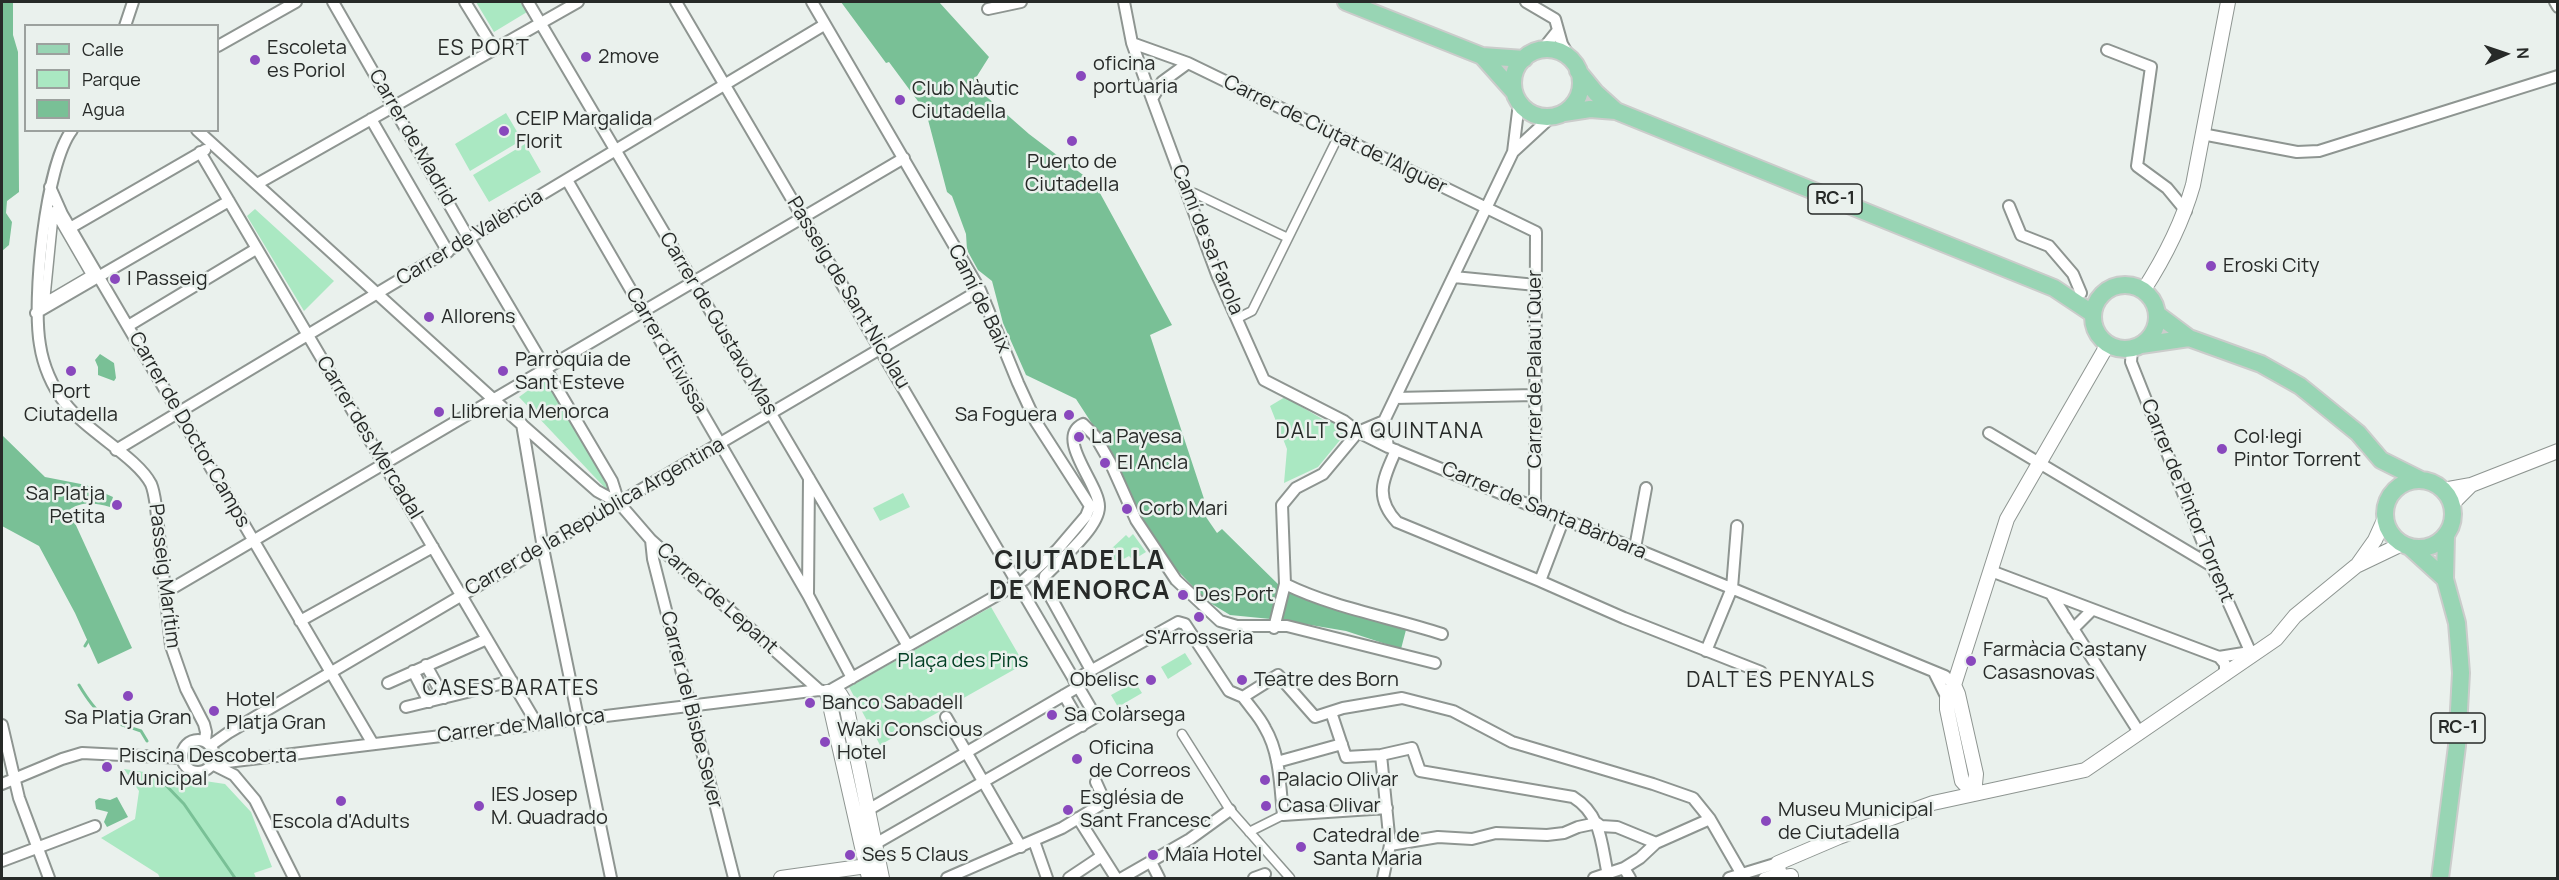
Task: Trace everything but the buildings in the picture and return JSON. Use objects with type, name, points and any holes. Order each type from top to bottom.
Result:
[{"type":"main road","name":"RC-1","points":[[1346,2],[1482,56],[1524,58],[1542,50]]},
{"type":"main road","points":[[1542,50],[1553,50],[1574,65],[1581,81],[1579,95],[1572,106],[1558,115]]},
{"type":"main road","name":"RC-1","points":[[1482,56],[1530,113],[1558,115],[1590,110],[1616,111],[2054,288],[2081,293],[2105,292],[2124,285],[2143,291]]},
{"type":"main road","points":[[1517,98],[1514,79],[1517,68],[1524,58]]},
{"type":"main road","name":"RC-1","points":[[1574,65],[1596,93],[1616,111]]},
{"type":"main road","name":"RC-1","points":[[2054,288],[2093,314]]},
{"type":"main road","points":[[2136,347],[2154,332],[2157,314],[2154,303],[2143,291]]},
{"type":"main road","points":[[2105,292],[2099,298],[2093,314],[2096,331],[2108,345],[2115,348],[2136,347],[2189,338]]},
{"type":"main road","points":[[2157,314],[2189,338],[2261,364],[2300,386],[2358,433],[2381,460],[2429,482],[2447,497]]},
{"type":"main road","points":[[2381,460],[2390,497]]},
{"type":"main road","points":[[2421,480],[2403,484],[2390,497],[2385,518],[2388,529],[2445,579]]},
{"type":"main road","name":"RC-1","points":[[2440,879],[2457,746],[2461,673],[2457,623],[2445,579],[2446,535],[2453,520],[2447,497]]},
{"type":"main road","points":[[2407,546],[2430,547],[2446,535]]},
{"type":"street","points":[[126,24],[133,2]]},
{"type":"street","points":[[219,45],[296,2]]},
{"type":"street","name":"Carrer de Madrid","points":[[333,2],[612,481],[619,503]]},
{"type":"street","points":[[465,2],[494,49]]},
{"type":"street","name":"Carrer de Gustavo Mas","points":[[528,2],[908,646]]},
{"type":"street","points":[[257,184],[578,2]]},
{"type":"street","name":"Passeig de Sant Nicolau","points":[[676,2],[1020,583]]},
{"type":"street","name":"Camí de Baix","points":[[812,2],[980,290],[1017,383],[1036,422],[1090,506],[1086,516],[1057,549],[1039,568],[1020,583]]},
{"type":"street","points":[[988,9],[1021,2]]},
{"type":"street","name":"Camí de sa Farola","points":[[1124,2],[1132,43],[1184,186],[1218,277],[1264,380]]},
{"type":"street","points":[[1526,2],[1555,19],[1562,44],[1574,65]]},
{"type":"street","points":[[2143,291],[2168,252],[2186,211],[2228,2]]},
{"type":"street","points":[[2555,2],[2558,7]]},
{"type":"street","name":"Carrer de València","points":[[116,450],[726,86],[824,25]]},
{"type":"street","points":[[1542,50],[1558,30]]},
{"type":"street","name":"Carrer de Ciutat de l'Alguer","points":[[1132,43],[1188,63],[1536,232]]},
{"type":"street","points":[[2108,50],[2151,67],[2137,166],[2167,188],[2186,211]]},
{"type":"street","points":[[1152,99],[1162,82],[1188,63]]},
{"type":"street","points":[[2202,134],[2297,152],[2319,151],[2558,76]]},
{"type":"street","points":[[1275,623],[1284,586],[1282,505],[1296,488],[1323,474],[1358,432],[1384,421],[1513,152],[1517,98]]},
{"type":"street","points":[[1513,152],[1558,115]]},
{"type":"street","name":"Carrer de Madrid","points":[[371,119],[448,252]]},
{"type":"street","name":"Passeig Marítim","points":[[71,132],[57,160],[50,187],[36,313],[40,347],[49,376],[64,403],[87,427],[142,471],[152,485],[171,646],[186,689],[204,724],[208,743]]},
{"type":"street","points":[[199,132],[597,491],[619,503]]},
{"type":"street","points":[[1238,318],[1252,311],[1338,137]]},
{"type":"street","points":[[70,228],[213,145]]},
{"type":"street","name":"Carrer des Mercadal","points":[[200,152],[537,724]]},
{"type":"street","points":[[166,592],[904,158]]},
{"type":"street","name":"Carrer d'Eivissa","points":[[567,180],[808,596],[852,678]]},
{"type":"street","name":"Carrer de Doctor Camps","points":[[50,187],[60,216],[70,228],[87,263],[91,278],[128,326],[373,744]]},
{"type":"street","points":[[1194,193],[1288,238]]},
{"type":"street","points":[[36,313],[51,301],[229,201]]},
{"type":"street","points":[[2009,206],[2021,235],[2049,246],[2073,274],[2081,293]]},
{"type":"street","points":[[51,301],[45,302],[54,211],[60,216],[87,263]]},
{"type":"street","name":"Carrer de Palau i Quer","points":[[1535,505],[1536,232]]},
{"type":"street","points":[[128,326],[256,249]]},
{"type":"street","points":[[1454,277],[1536,285]]},
{"type":"street","name":"Carrer de la República Argentina","points":[[208,743],[980,290]]},
{"type":"street","points":[[1947,698],[1954,685],[2007,519],[2108,345]]},
{"type":"street","name":"Carrer de Pintor Torrent","points":[[2136,347],[2131,362],[2212,566],[2249,652]]},
{"type":"street","name":"Carrer de Santa Bàrbara","points":[[1264,380],[1344,421],[1358,432],[1392,448],[1535,505],[1906,660],[1951,680],[1954,685]]},
{"type":"street","points":[[1395,398],[1535,394]]},
{"type":"street","points":[[1384,421],[1392,448],[1382,483],[1383,499],[1388,512],[1398,522],[1624,618],[1761,672]]},
{"type":"street","points":[[522,424],[543,548],[611,879]]},
{"type":"street","points":[[1091,670],[1044,585],[1045,576],[1092,526],[1100,507],[1095,492],[1084,473],[1072,433],[1075,427],[1083,424],[1095,436],[1110,462],[1136,520],[1176,580],[1220,621],[1230,626],[1275,623],[1435,663]]},
{"type":"street","points":[[1989,433],[2039,465],[2212,566]]},
{"type":"street","points":[[2447,497],[2526,462],[2558,451]]},
{"type":"street","points":[[808,596],[809,478]]},
{"type":"street","points":[[1635,548],[1646,488]]},
{"type":"street","name":"Carrer de Lepant","points":[[619,503],[651,540],[823,691]]},
{"type":"street","points":[[1540,581],[1564,518]]},
{"type":"street","points":[[2219,657],[2249,652],[2276,639],[2295,616],[2356,566],[2375,540],[2385,518]]},
{"type":"street","points":[[1706,651],[1732,588],[1737,526]]},
{"type":"street","name":"Carrer del Bisbe Sever","points":[[651,540],[652,559],[734,879]]},
{"type":"street","points":[[2356,566],[2407,546]]},
{"type":"street","points":[[300,621],[433,547]]},
{"type":"street","points":[[1991,571],[2219,657],[2225,664],[2225,675]]},
{"type":"street","points":[[875,844],[1096,717],[1020,583],[852,678],[823,691],[852,769],[872,870],[882,879]]},
{"type":"street","points":[[1284,586],[1442,634]]},
{"type":"street","points":[[2050,594],[2139,732]]},
{"type":"street","points":[[2073,629],[2092,610]]},
{"type":"street","points":[[861,811],[968,752],[1064,695],[1091,670],[1178,622],[1185,624],[1229,691],[1243,698],[1265,728],[1277,762],[1283,815]]},
{"type":"street","points":[[388,683],[487,639]]},
{"type":"street","points":[[1764,879],[1786,870],[1839,837],[1936,802],[2085,770],[2225,675],[2249,652]]},
{"type":"street","points":[[2225,675],[2249,652]]},
{"type":"street","points":[[429,664],[444,698]]},
{"type":"street","points":[[413,671],[429,702]]},
{"type":"street","points":[[1934,672],[1947,698],[1947,709],[1962,781],[1958,788],[1936,802]]},
{"type":"street","points":[[1243,698],[1278,675],[1315,717],[1402,698],[1453,711],[1512,742],[1693,798],[1710,819],[1742,877]]},
{"type":"street","points":[[406,707],[512,681]]},
{"type":"street","points":[[1954,685],[1981,792]]},
{"type":"street","name":"Carrer de Mallorca","points":[[213,760],[227,762],[690,705],[823,691]]},
{"type":"street","points":[[1064,695],[1082,726]]},
{"type":"street","points":[[1331,712],[1346,757],[1381,755],[1412,748],[1420,771],[1573,797],[1586,805],[1597,823],[1608,874]]},
{"type":"street","points":[[946,717],[1021,847]]},
{"type":"street","points":[[2,725],[14,779],[49,879]]},
{"type":"street","points":[[1182,734],[1230,810],[1290,879]]},
{"type":"street","points":[[213,760],[206,770],[197,772],[188,769],[182,758],[184,747],[190,741],[197,739],[208,743],[213,760],[234,775],[255,800],[294,879]]},
{"type":"street","points":[[1277,762],[1342,744]]},
{"type":"street","points":[[2,784],[81,753],[182,758]]},
{"type":"street","points":[[1381,755],[1390,845],[1383,879]]},
{"type":"street","points":[[1962,781],[1981,792]]},
{"type":"street","points":[[948,879],[1034,841],[1105,802],[1096,782]]},
{"type":"street","points":[[1249,832],[1283,815],[1387,808]]},
{"type":"street","points":[[1122,879],[1190,839],[1230,810]]},
{"type":"street","points":[[861,811],[875,844],[872,870]]},
{"type":"street","points":[[1078,818],[1116,879]]},
{"type":"street","points":[[1594,879],[1624,868],[1641,858],[1656,843],[1710,819]]},
{"type":"street","points":[[1390,845],[1438,837],[1472,839],[1496,833],[1547,835],[1564,833],[1578,826],[1597,823],[1601,826],[1617,827],[1656,843]]},
{"type":"street","points":[[2,861],[95,826]]},
{"type":"street","points":[[1034,841],[1047,879]]},
{"type":"street","points":[[1069,879],[1102,856]]},
{"type":"street","points":[[1150,862],[1159,879]]},
{"type":"street","points":[[1624,868],[1630,879]]},
{"type":"street","points":[[781,879],[872,870]]},
{"type":"street","points":[[1730,879],[1786,870]]},
{"type":"green space","points":[[476,2],[520,2],[527,12],[494,32]]},
{"type":"green space","points":[[506,113],[522,140],[470,171],[455,144]]},
{"type":"green space","points":[[525,144],[541,172],[489,202],[473,175]]},
{"type":"green space","points":[[255,209],[334,281],[304,311],[247,216]]},
{"type":"green space","points":[[545,378],[610,486],[606,489],[519,397]]},
{"type":"green space","points":[[1285,397],[1324,420],[1341,424],[1345,434],[1318,467],[1284,483],[1287,449],[1270,406]]},
{"type":"green space","points":[[903,493],[910,507],[880,521],[873,508]]},
{"type":"green space","points":[[1133,534],[1146,552],[1133,560],[1129,556],[1118,562],[1118,565],[1109,551],[1126,535],[1129,538]]},
{"type":"green space","name":"Plaça des Pins","points":[[991,607],[1024,664],[880,745],[849,687]]},
{"type":"green space","points":[[1185,653],[1192,664],[1168,679],[1161,667]]},
{"type":"green space","points":[[1135,682],[1142,693],[1118,707],[1111,695]]},
{"type":"green space","points":[[124,769],[225,784],[251,812],[272,867],[254,873],[256,878],[160,878],[158,874],[101,838],[135,819],[139,791]]},
{"type":"water","points":[[2,2],[13,2],[13,35],[18,52],[19,192],[7,201],[6,213],[12,222],[9,245],[2,251]]},
{"type":"water","points":[[841,2],[939,2],[989,57],[972,84],[1029,134],[1095,184],[1172,325],[1150,335],[1209,514],[1206,517],[1217,533],[1222,529],[1283,589],[1407,626],[1401,649],[1346,631],[1281,620],[1230,615],[1207,601],[1174,567],[1140,517],[1111,453],[1076,399],[1026,375],[1003,323],[992,281],[978,270],[967,250],[966,234],[952,196],[947,192],[926,112]]},
{"type":"water","points":[[100,354],[114,363],[116,378],[114,381],[98,375],[95,360]]},
{"type":"water","points":[[2,435],[45,477],[86,485],[113,497],[110,507],[89,504],[79,505],[69,510],[132,648],[98,664],[75,613],[39,546],[2,526]]},
{"type":"water","points":[[117,797],[128,817],[107,827],[104,822],[108,812],[96,809],[95,801],[99,798],[110,800]]},
{"type":"waterway","points":[[85,646],[88,641]]},
{"type":"waterway","points":[[79,685],[97,711],[119,724],[141,731],[147,741]]},
{"type":"waterway","points":[[157,776],[184,804],[235,878]]},
{"type":"place","name":"2move","points":[[586,57]]},
{"type":"place","name":"Escoleta es Poriol","points":[[255,60]]},
{"type":"place","name":"oficina portuaria","points":[[1081,76]]},
{"type":"place","name":"Club Nàutic Ciutadella","points":[[900,100]]},
{"type":"place","name":"CEIP Margalida Florit","points":[[504,131]]},
{"type":"place","name":"Puerto de Ciutadella","points":[[1072,141]]},
{"type":"place","name":"Eroski City","points":[[2211,266]]},
{"type":"place","name":"l Passeig","points":[[115,279]]},
{"type":"place","name":"Allorens","points":[[429,317]]},
{"type":"place","name":"Port Ciutadella","points":[[71,371]]},
{"type":"place","name":"Parròquia de Sant Esteve","points":[[503,371]]},
{"type":"place","name":"Llibreria Menorca","points":[[439,412]]},
{"type":"place","name":"Sa Foguera","points":[[1069,415]]},
{"type":"place","name":"La Payesa","points":[[1079,437]]},
{"type":"place","name":"Col·legi Pintor Torrent","points":[[2222,449]]},
{"type":"place","name":"El Ancla","points":[[1105,463]]},
{"type":"place","name":"Sa Platja Petita","points":[[117,505]]},
{"type":"place","name":"Corb Mari","points":[[1127,509]]},
{"type":"place","name":"Des Port","points":[[1183,595]]},
{"type":"place","name":"S'Arrosseria","points":[[1199,617]]},
{"type":"place","name":"Farmàcia Castany Casasnovas","points":[[1971,661]]},
{"type":"place","name":"Obelisc","points":[[1151,680]]},
{"type":"place","name":"Teatre des Born","points":[[1242,680]]},
{"type":"place","name":"Sa Platja Gran","points":[[128,696]]},
{"type":"place","name":"Banco Sabadell","points":[[810,703]]},
{"type":"place","name":"Hotel Platja Gran","points":[[214,711]]},
{"type":"place","name":"Sa Colàrsega","points":[[1052,715]]},
{"type":"place","name":"Waki Conscious Hotel","points":[[825,742]]},
{"type":"place","name":"Oficina de Correos","points":[[1077,759]]},
{"type":"place","name":"Piscina Descoberta Municipal","points":[[107,767]]},
{"type":"place","name":"Palacio Olivar","points":[[1265,780]]},
{"type":"place","name":"Escola d'Adults","points":[[341,801]]},
{"type":"place","name":"IES Josep M. Quadrado","points":[[479,806]]},
{"type":"place","name":"Casa Olivar","points":[[1266,806]]},
{"type":"place","name":"Església de Sant Francesc","points":[[1068,810]]},
{"type":"place","name":"Museu Municipal de Ciutadella","points":[[1766,821]]},
{"type":"place","name":"Catedral de Santa Maria","points":[[1301,847]]},
{"type":"place","name":"Ses 5 Claus","points":[[850,855]]},
{"type":"place","name":"Maïa Hotel","points":[[1153,855]]},
{"type":"district","name":"ES PORT","points":[[484,49]]},
{"type":"district","name":"DALT SA QUINTANA","points":[[1380,432]]},
{"type":"district","name":"CIUTADELLA DE MENORCA","points":[[1080,577]]},
{"type":"district","name":"DALT ES PENYALS","points":[[1781,681]]},
{"type":"district","name":"CASES BARATES","points":[[511,689]]}]
